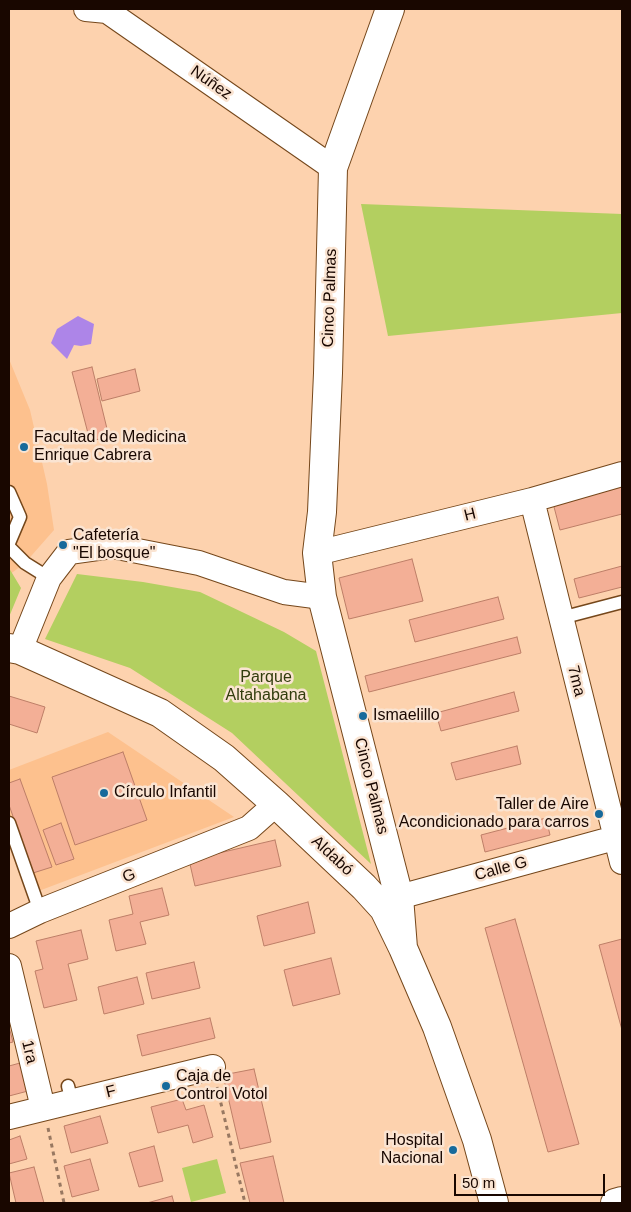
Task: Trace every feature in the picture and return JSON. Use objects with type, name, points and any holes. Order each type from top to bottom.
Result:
[{"type":"street","name":"Núñez","points":[[86,9],[107,10],[333,168]]},
{"type":"street","name":"Cinco Palmas","points":[[390,9],[333,168],[322,512],[317,553],[322,597],[391,903],[403,948],[437,1027],[477,1140],[494,1203]]},
{"type":"street","name":"H","points":[[317,553],[532,500],[622,474]]},
{"type":"street","name":"7ma","points":[[532,500],[619,837],[622,862]]},
{"type":"street","points":[[14,649],[49,578],[69,552],[112,546],[199,562],[284,592],[322,597]]},
{"type":"street","name":"Aldabó","points":[[14,649],[160,713],[224,758],[364,887],[391,903]]},
{"type":"street","name":"G","points":[[9,926],[40,911],[249,828],[276,804]]},
{"type":"street","name":"Calle G","points":[[391,903],[619,837]]},
{"type":"street","name":"1ra","points":[[9,966],[43,1108]]},
{"type":"street","name":"F","points":[[9,1117],[43,1108],[70,1094],[213,1066]]},
{"type":"street","points":[[615,1203],[622,1202]]},
{"type":"lane","points":[[9,492],[20,517],[9,543]]},
{"type":"lane","points":[[9,547],[25,564],[49,578]]},
{"type":"lane","points":[[561,618],[622,602]]},
{"type":"lane","points":[[9,823],[40,911]]},
{"type":"path","points":[[213,1066],[245,1203]]},
{"type":"path","points":[[43,1108],[64,1203]]},
{"type":"shaded area","points":[[78,316],[94,324],[91,344],[74,345],[67,359],[51,343],[57,329]]},
{"type":"shaded area","name":"Facultad de Medicina Enrique Cabrera","points":[[9,359],[30,410],[47,484],[54,530],[25,563],[9,575]]},
{"type":"shaded area","name":"Círculo Infantil","points":[[108,732],[234,817],[36,892],[9,820],[9,770]]},
{"type":"green space","points":[[361,204],[622,214],[622,313],[388,336]]},
{"type":"green space","points":[[9,568],[21,588],[9,617]]},
{"type":"green space","name":"Parque Altahabana","points":[[77,574],[143,582],[200,592],[284,632],[316,651],[371,864],[232,733],[130,668],[45,639]]},
{"type":"green space","points":[[217,1159],[226,1193],[191,1202],[182,1168]]},
{"type":"building","points":[[92,367],[109,437],[90,441],[72,372]]},
{"type":"building","points":[[135,369],[140,391],[102,401],[97,379]]},
{"type":"building","points":[[622,486],[622,514],[560,530],[553,503]]},
{"type":"building","points":[[412,559],[423,601],[349,619],[339,578]]},
{"type":"building","points":[[622,566],[622,587],[579,598],[574,579]]},
{"type":"building","points":[[498,597],[504,619],[415,642],[409,620]]},
{"type":"building","points":[[517,637],[521,653],[369,692],[365,676]]},
{"type":"building","points":[[514,692],[519,711],[441,731],[436,713]]},
{"type":"building","points":[[9,696],[45,707],[37,733],[9,724]]},
{"type":"building","points":[[517,746],[521,764],[456,780],[451,763]]},
{"type":"building","points":[[123,752],[147,820],[75,845],[52,777]]},
{"type":"building","points":[[20,779],[52,867],[33,873],[9,805],[9,783]]},
{"type":"building","points":[[546,818],[550,835],[485,852],[481,835]]},
{"type":"building","points":[[61,823],[74,859],[56,865],[43,830]]},
{"type":"building","points":[[275,840],[281,866],[195,886],[189,860]]},
{"type":"building","points":[[162,888],[169,915],[140,922],[146,944],[116,951],[109,920],[133,914],[129,896]]},
{"type":"building","points":[[308,902],[315,933],[264,946],[257,916]]},
{"type":"building","points":[[515,919],[579,1144],[548,1152],[485,928]]},
{"type":"building","points":[[81,930],[88,959],[68,964],[77,1000],[44,1008],[35,971],[43,969],[36,941]]},
{"type":"building","points":[[622,939],[622,1030],[599,945]]},
{"type":"building","points":[[331,958],[340,994],[293,1006],[284,970]]},
{"type":"building","points":[[194,962],[200,988],[152,999],[146,973]]},
{"type":"building","points":[[137,977],[144,1004],[104,1014],[98,987]]},
{"type":"building","points":[[210,1018],[215,1038],[142,1056],[137,1035]]},
{"type":"building","points":[[9,1027],[13,1042],[9,1043]]},
{"type":"building","points":[[20,1063],[28,1091],[9,1096],[9,1066]]},
{"type":"building","points":[[254,1069],[271,1142],[240,1149],[223,1075]]},
{"type":"building","points":[[182,1099],[186,1110],[204,1105],[213,1137],[193,1143],[188,1125],[158,1133],[151,1107]]},
{"type":"building","points":[[100,1116],[108,1143],[71,1153],[64,1126]]},
{"type":"building","points":[[20,1136],[27,1159],[9,1164],[9,1140]]},
{"type":"building","points":[[154,1146],[163,1181],[139,1187],[129,1153]]},
{"type":"building","points":[[273,1156],[284,1203],[250,1203],[240,1163]]},
{"type":"building","points":[[90,1159],[99,1190],[72,1197],[64,1166]]},
{"type":"building","points":[[34,1167],[44,1203],[16,1203],[9,1173]]},
{"type":"building","points":[[172,1196],[174,1203],[147,1203]]},
{"type":"place","name":"Facultad de Medicina Enrique Cabrera","points":[[24,447]]},
{"type":"place","name":"Cafetería \"El bosque\"","points":[[63,545]]},
{"type":"place","name":"Ismaelillo","points":[[363,716]]},
{"type":"place","name":"Círculo Infantil","points":[[104,793]]},
{"type":"place","name":"Taller de Aire Acondicionado para carros","points":[[599,814]]},
{"type":"place","name":"Caja de Control Votol","points":[[166,1086]]},
{"type":"place","name":"Hospital Nacional","points":[[453,1150]]}]
